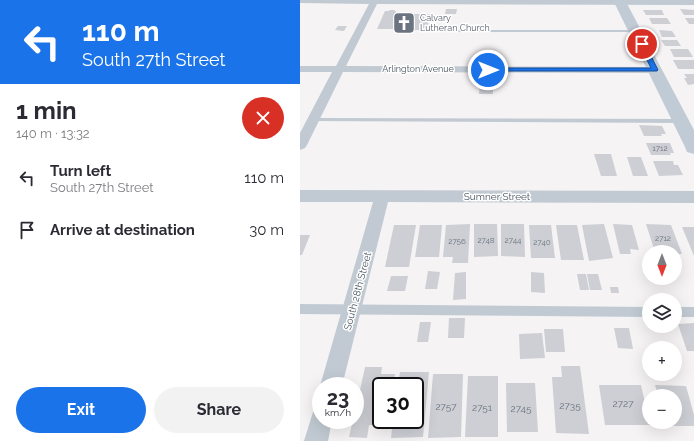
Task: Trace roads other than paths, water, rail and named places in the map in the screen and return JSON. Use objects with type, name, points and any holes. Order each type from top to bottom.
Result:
[{"type":"main road","points":[[620,1],[694,147]]},
{"type":"street","points":[[300,1],[694,2]]},
{"type":"street","points":[[300,145],[375,1]]},
{"type":"street","name":"Arlington Avenue","points":[[300,69],[655,70]]},
{"type":"street","name":"Sumner Street","points":[[300,196],[694,197]]},
{"type":"street","name":"South 28th Street","points":[[333,377],[382,196]]},
{"type":"street","points":[[316,441],[319,429]]},
{"type":"lane","points":[[436,31],[636,31]]},
{"type":"lane","points":[[313,120],[681,121]]},
{"type":"lane","points":[[300,309],[642,312]]},
{"type":"lane","points":[[682,312],[694,312]]},
{"type":"place","name":"Calvary Lutheran Church","points":[[404,23]]}]
